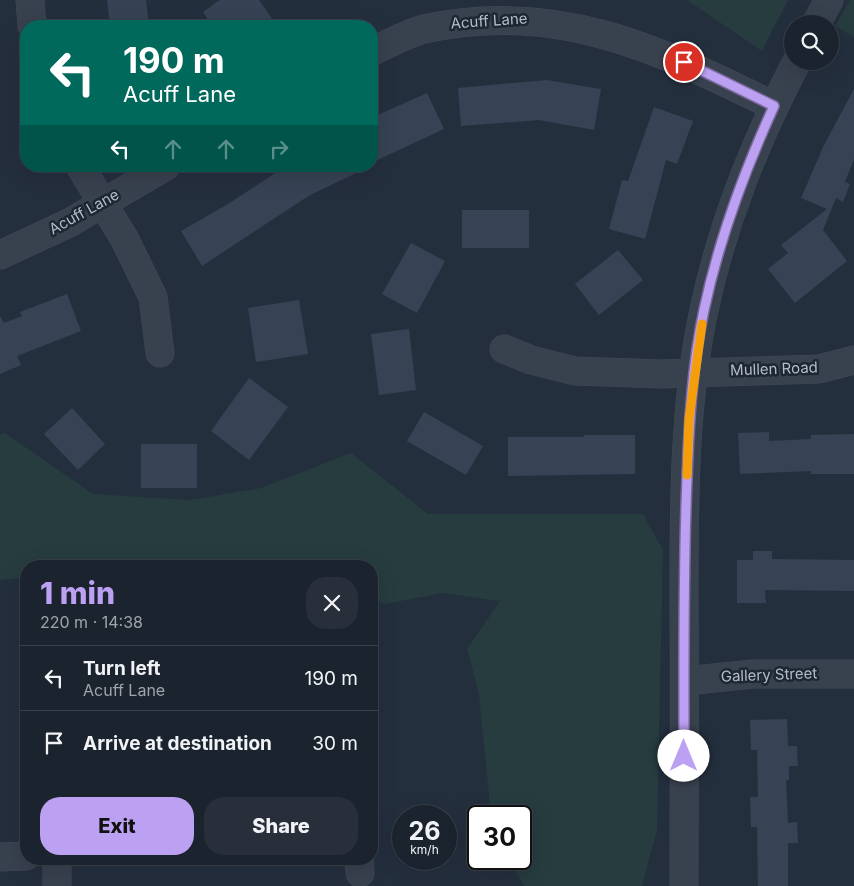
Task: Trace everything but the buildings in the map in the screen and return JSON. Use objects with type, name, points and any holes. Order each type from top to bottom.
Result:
[{"type":"street","points":[[30,0],[32,20]]},
{"type":"street","points":[[820,15],[828,0]]},
{"type":"street","name":"Acuff Lane","points":[[378,49],[422,29],[463,20],[516,16],[568,20],[606,29],[634,40],[774,106]]},
{"type":"street","points":[[684,886],[684,536],[689,419],[694,372],[704,311],[723,235],[746,167],[792,70]]},
{"type":"street","points":[[84,172],[124,238],[153,297],[160,353]]},
{"type":"street","name":"Acuff Lane","points":[[0,255],[68,222],[156,172]]},
{"type":"street","name":"Mullen Road","points":[[504,349],[531,360],[575,371],[662,374],[819,369],[854,360]]},
{"type":"street","name":"Gallery Street","points":[[685,681],[753,674],[854,674]]},
{"type":"street","points":[[0,857],[20,856]]},
{"type":"street","points":[[57,865],[57,886]]},
{"type":"green space","points":[[687,0],[788,0],[762,51]]},
{"type":"green space","points":[[850,0],[854,0],[854,37],[839,28],[839,19]]},
{"type":"green space","points":[[5,433],[93,494],[190,500],[261,488],[351,453],[428,514],[643,514],[663,550],[657,830],[642,886],[524,886],[515,870],[532,870],[532,805],[490,805],[479,694],[467,649],[500,601],[443,593],[384,604],[378,602],[378,560],[20,560],[20,578],[0,580],[0,435]]},
{"type":"slow traffic","points":[[687,475],[689,419],[702,324]]},
{"type":"route","points":[[684,62],[774,106],[746,167],[723,235],[704,311],[694,372],[689,419],[684,536],[684,756]]}]
